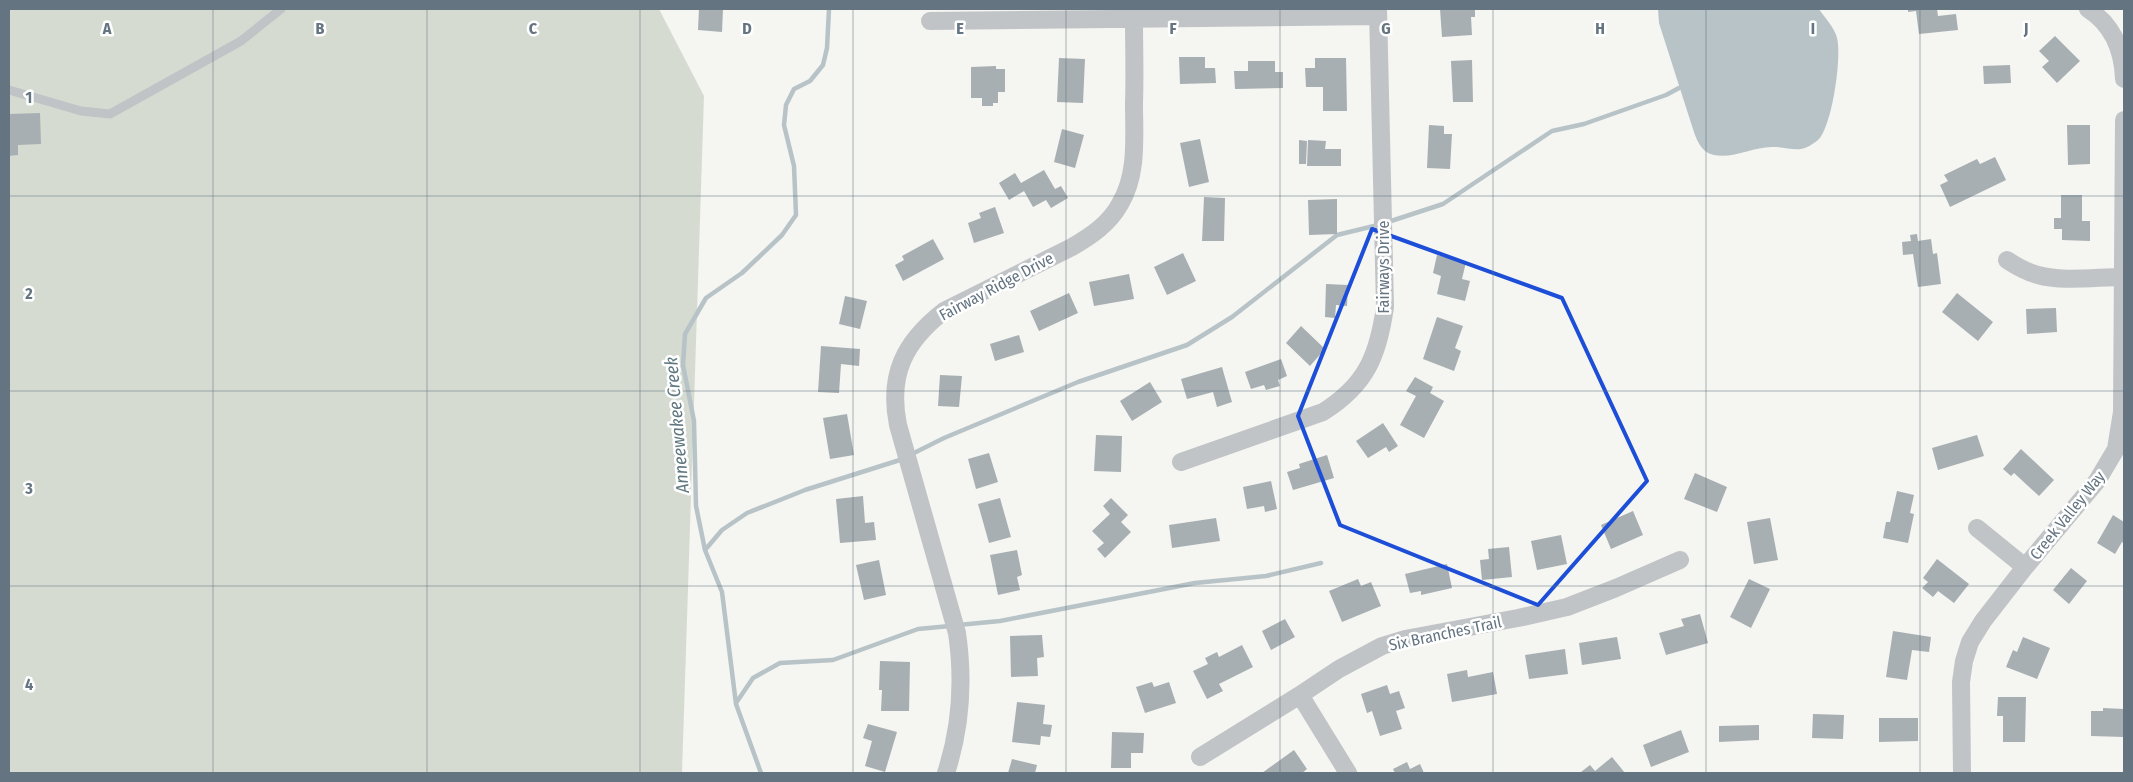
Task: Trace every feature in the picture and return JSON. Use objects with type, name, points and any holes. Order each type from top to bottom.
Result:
[{"type":"street","points":[[2088,9],[2102,20],[2114,37],[2123,63],[2124,79]]},
{"type":"street","points":[[930,21],[1134,20],[1378,12]]},
{"type":"street","name":"Fairways Drive","points":[[1181,462],[1323,412],[1338,403],[1354,389],[1376,352],[1382,330],[1384,307],[1378,12]]},
{"type":"street","name":"Fairway Ridge Drive","points":[[946,773],[960,710],[960,654],[957,633],[898,425],[894,398],[895,382],[908,349],[931,321],[944,311],[1072,247],[1092,235],[1106,223],[1120,204],[1130,182],[1134,156],[1134,20]]},
{"type":"street","name":"Creek Valley Way","points":[[1962,773],[1961,682],[1964,661],[1970,642],[1983,621],[2025,567],[2097,481],[2116,449],[2122,412],[2124,120]]},
{"type":"street","points":[[2006,260],[2021,269],[2053,278],[2123,278]]},
{"type":"street","points":[[1977,528],[2025,567]]},
{"type":"street","name":"Six Branches Trail","points":[[1200,757],[1339,669],[1382,646],[1567,607],[1680,560]]},
{"type":"street","points":[[1300,695],[1348,773]]},
{"type":"lane","points":[[9,90],[81,111],[110,114],[240,40],[281,9]]},
{"type":"highlighted area","points":[[1372,229],[1562,298],[1647,481],[1538,605],[1340,525],[1298,416]]},
{"type":"shaded area","points":[[9,9],[659,9],[704,96],[682,773],[9,773]]},
{"type":"shaded area","points":[[1658,9],[1819,9],[1836,34],[1838,60],[1835,91],[1828,121],[1818,140],[1810,146],[1801,149],[1766,147],[1722,156],[1705,151],[1699,144],[1694,131],[1659,23]]},
{"type":"building","points":[[699,9],[723,9],[722,32],[698,30]]},
{"type":"building","points":[[1440,9],[1475,9],[1475,17],[1471,17],[1472,35],[1442,37]]},
{"type":"building","points":[[1908,9],[1937,9],[1938,16],[1956,14],[1958,30],[1919,34],[1916,11],[1908,12]]},
{"type":"building","points":[[2055,36],[2080,61],[2057,83],[2042,67],[2049,61],[2039,51]]},
{"type":"building","points":[[1179,57],[1205,57],[1205,68],[1215,68],[1216,83],[1180,84]]},
{"type":"building","points":[[1059,58],[1085,59],[1083,103],[1057,102]]},
{"type":"building","points":[[1315,58],[1346,58],[1347,111],[1323,111],[1323,87],[1306,87],[1305,68],[1315,68]]},
{"type":"building","points":[[1472,60],[1473,102],[1453,102],[1451,61]]},
{"type":"building","points":[[1248,61],[1275,61],[1275,72],[1283,72],[1283,88],[1235,89],[1234,71],[1248,71]]},
{"type":"building","points":[[2010,65],[2011,83],[1984,84],[1983,66]]},
{"type":"building","points":[[996,66],[996,69],[1005,69],[1005,92],[998,92],[998,103],[993,103],[993,106],[982,106],[982,98],[971,98],[971,67]]},
{"type":"building","points":[[40,113],[41,144],[18,145],[18,155],[9,156],[9,114]]},
{"type":"building","points":[[1429,125],[1444,126],[1444,134],[1452,134],[1450,169],[1427,168]]},
{"type":"building","points":[[2067,125],[2090,125],[2090,164],[2068,165]]},
{"type":"building","points":[[1062,129],[1084,135],[1075,168],[1054,162]]},
{"type":"building","points":[[1200,139],[1209,182],[1189,187],[1180,143]]},
{"type":"building","points":[[1299,140],[1307,141],[1306,164],[1299,164]]},
{"type":"building","points":[[1308,140],[1326,141],[1325,149],[1341,149],[1341,166],[1307,166]]},
{"type":"building","points":[[1995,157],[2006,180],[1950,207],[1940,185],[1948,181],[1944,175],[1977,159],[1980,164]]},
{"type":"building","points":[[1044,170],[1055,189],[1061,186],[1068,198],[1051,208],[1046,200],[1033,207],[1024,191],[1009,200],[999,183],[1015,173],[1021,183]]},
{"type":"building","points":[[2061,195],[2082,195],[2082,221],[2090,221],[2090,241],[2062,240],[2062,229],[2054,229],[2054,218],[2061,218]]},
{"type":"building","points":[[1204,197],[1225,198],[1224,241],[1202,241]]},
{"type":"building","points":[[1337,199],[1337,234],[1309,235],[1308,200]]},
{"type":"building","points":[[995,207],[1004,233],[974,243],[968,223],[981,218],[979,213]]},
{"type":"building","points":[[1917,234],[1918,241],[1931,239],[1933,254],[1937,253],[1941,284],[1918,287],[1913,254],[1903,255],[1902,242],[1911,241],[1910,235]]},
{"type":"building","points":[[933,239],[944,259],[903,281],[895,265],[904,260],[902,256]]},
{"type":"building","points":[[1183,253],[1196,281],[1167,295],[1154,267]]},
{"type":"building","points":[[1437,255],[1466,262],[1462,279],[1470,281],[1465,301],[1437,294],[1441,276],[1433,273]]},
{"type":"building","points":[[1129,274],[1134,299],[1094,306],[1089,282]]},
{"type":"building","points":[[1326,284],[1348,285],[1347,306],[1336,305],[1335,318],[1325,317]]},
{"type":"building","points":[[1069,293],[1078,313],[1039,331],[1030,311]]},
{"type":"building","points":[[1957,293],[1993,322],[1978,341],[1942,312]]},
{"type":"building","points":[[845,296],[867,301],[860,329],[839,324]]},
{"type":"building","points":[[2056,308],[2057,332],[2027,334],[2026,309]]},
{"type":"building","points":[[1437,317],[1463,326],[1455,348],[1461,351],[1454,371],[1423,359]]},
{"type":"building","points":[[1301,326],[1325,349],[1310,366],[1286,343]]},
{"type":"building","points":[[1019,335],[1024,352],[995,361],[990,344]]},
{"type":"building","points":[[821,346],[860,349],[859,366],[841,364],[839,393],[818,392]]},
{"type":"building","points":[[1281,359],[1287,376],[1278,380],[1280,386],[1266,390],[1264,385],[1251,389],[1245,372]]},
{"type":"building","points":[[1222,367],[1232,402],[1217,407],[1213,392],[1187,399],[1181,379]]},
{"type":"building","points":[[940,375],[962,376],[959,407],[938,406]]},
{"type":"building","points":[[1415,377],[1433,387],[1430,393],[1444,401],[1424,438],[1400,425],[1416,396],[1406,391]]},
{"type":"building","points":[[1150,382],[1162,402],[1132,421],[1120,401]]},
{"type":"building","points":[[847,414],[854,455],[830,459],[823,418]]},
{"type":"building","points":[[1383,423],[1398,446],[1389,452],[1386,447],[1368,458],[1356,441]]},
{"type":"building","points":[[1096,435],[1122,436],[1121,472],[1094,471]]},
{"type":"building","points":[[1977,435],[1984,456],[1938,470],[1932,448]]},
{"type":"building","points":[[2021,449],[2054,480],[2039,496],[2014,473],[2011,476],[2003,469]]},
{"type":"building","points":[[989,453],[998,482],[976,489],[968,459]]},
{"type":"building","points":[[1327,455],[1334,478],[1293,490],[1287,472],[1300,468],[1299,464]]},
{"type":"building","points":[[1695,473],[1727,487],[1717,512],[1684,499]]},
{"type":"building","points":[[1271,481],[1277,509],[1265,512],[1264,506],[1247,509],[1243,487]]},
{"type":"building","points":[[1897,491],[1914,495],[1910,513],[1914,514],[1908,543],[1883,538],[1886,522],[1890,522]]},
{"type":"building","points":[[863,496],[865,523],[874,522],[876,540],[840,543],[836,499]]},
{"type":"building","points":[[1000,498],[1011,537],[989,543],[978,504]]},
{"type":"building","points":[[1111,498],[1128,515],[1121,522],[1131,532],[1105,558],[1097,549],[1104,543],[1092,531],[1110,514],[1103,506]]},
{"type":"building","points":[[1633,511],[1643,535],[1611,549],[1601,525]]},
{"type":"building","points":[[2113,515],[2124,522],[2124,544],[2122,542],[2115,554],[2097,543]]},
{"type":"building","points":[[1216,518],[1220,541],[1172,548],[1169,525]]},
{"type":"building","points":[[1770,518],[1778,560],[1754,564],[1747,522]]},
{"type":"building","points":[[1561,535],[1567,564],[1537,570],[1531,541]]},
{"type":"building","points":[[1509,547],[1512,577],[1482,580],[1480,560],[1489,559],[1488,549]]},
{"type":"building","points":[[1017,550],[1022,575],[1017,577],[1020,590],[998,595],[990,555]]},
{"type":"building","points":[[1937,559],[1969,584],[1954,603],[1938,591],[1933,597],[1922,588],[1928,582],[1923,578]]},
{"type":"building","points":[[879,560],[886,595],[864,600],[856,565]]},
{"type":"building","points":[[1447,564],[1452,588],[1421,595],[1421,591],[1410,593],[1405,574]]},
{"type":"building","points":[[2071,568],[2087,581],[2069,604],[2053,590]]},
{"type":"building","points":[[1358,579],[1361,586],[1371,582],[1381,606],[1342,622],[1329,591]]},
{"type":"building","points":[[1749,579],[1770,589],[1751,628],[1730,617]]},
{"type":"building","points":[[1700,614],[1708,643],[1666,655],[1659,633],[1684,626],[1681,619]]},
{"type":"building","points":[[1285,619],[1295,637],[1271,650],[1262,631]]},
{"type":"building","points":[[1893,631],[1931,637],[1929,652],[1912,650],[1907,680],[1886,677]]},
{"type":"building","points":[[1042,635],[1044,657],[1037,658],[1038,676],[1011,677],[1010,636]]},
{"type":"building","points":[[1617,637],[1621,659],[1582,665],[1579,643]]},
{"type":"building","points":[[2023,637],[2050,648],[2037,679],[2006,667],[2013,650],[2017,652]]},
{"type":"building","points":[[1242,645],[1253,667],[1219,684],[1223,691],[1207,699],[1193,671],[1208,664],[1205,658],[1217,652],[1219,657]]},
{"type":"building","points":[[1565,649],[1568,674],[1529,679],[1525,655]]},
{"type":"building","points":[[880,661],[910,662],[909,711],[881,711],[882,690],[879,690]]},
{"type":"building","points":[[1467,670],[1468,677],[1493,672],[1497,694],[1452,702],[1447,674]]},
{"type":"building","points":[[1152,682],[1154,687],[1169,682],[1176,703],[1145,713],[1136,687]]},
{"type":"building","points":[[1387,685],[1390,694],[1399,691],[1405,708],[1396,711],[1402,729],[1380,736],[1372,711],[1367,713],[1361,694]]},
{"type":"building","points":[[1998,697],[2026,697],[2025,742],[2003,742],[2003,716],[1997,716]]},
{"type":"building","points":[[1017,702],[1045,705],[1043,724],[1052,725],[1050,737],[1041,736],[1040,745],[1012,742]]},
{"type":"building","points":[[2103,708],[2124,709],[2124,737],[2091,736],[2091,711],[2103,711]]},
{"type":"building","points":[[1813,714],[1844,715],[1843,739],[1812,738]]},
{"type":"building","points":[[1879,718],[1918,718],[1918,741],[1879,742]]},
{"type":"building","points":[[868,724],[897,732],[885,772],[865,766],[872,741],[863,738]]},
{"type":"building","points":[[1759,725],[1759,740],[1719,742],[1719,726]]},
{"type":"building","points":[[1681,730],[1689,752],[1651,767],[1643,745]]},
{"type":"building","points":[[1112,732],[1144,733],[1143,753],[1131,753],[1131,768],[1111,768]]},
{"type":"building","points":[[1294,750],[1307,769],[1302,773],[1262,773]]},
{"type":"building","points":[[1612,757],[1625,773],[1581,772],[1590,765],[1595,771]]},
{"type":"building","points":[[1012,759],[1037,765],[1035,773],[1008,773]]},
{"type":"building","points":[[1407,762],[1410,769],[1420,764],[1424,773],[1395,773],[1393,769]]},
{"type":"waterway","name":"Anneewakee Creek","points":[[761,773],[736,704],[722,592],[705,550],[696,506],[694,421],[683,365],[685,334],[706,298],[742,273],[782,235],[796,215],[794,166],[784,125],[786,105],[794,89],[810,81],[823,65],[827,48],[829,9]]},
{"type":"waterway","points":[[1388,222],[1443,204],[1552,131],[1584,124],[1666,95],[1679,88]]},
{"type":"waterway","points":[[910,455],[944,438],[1078,382],[1187,345],[1232,317],[1337,235],[1378,225]]},
{"type":"waterway","points":[[705,550],[722,530],[747,513],[805,490],[903,459]]},
{"type":"waterway","points":[[958,625],[1000,621],[1195,583],[1266,576],[1321,563]]},
{"type":"waterway","points":[[736,703],[753,678],[780,663],[833,660],[918,629],[950,626]]}]
